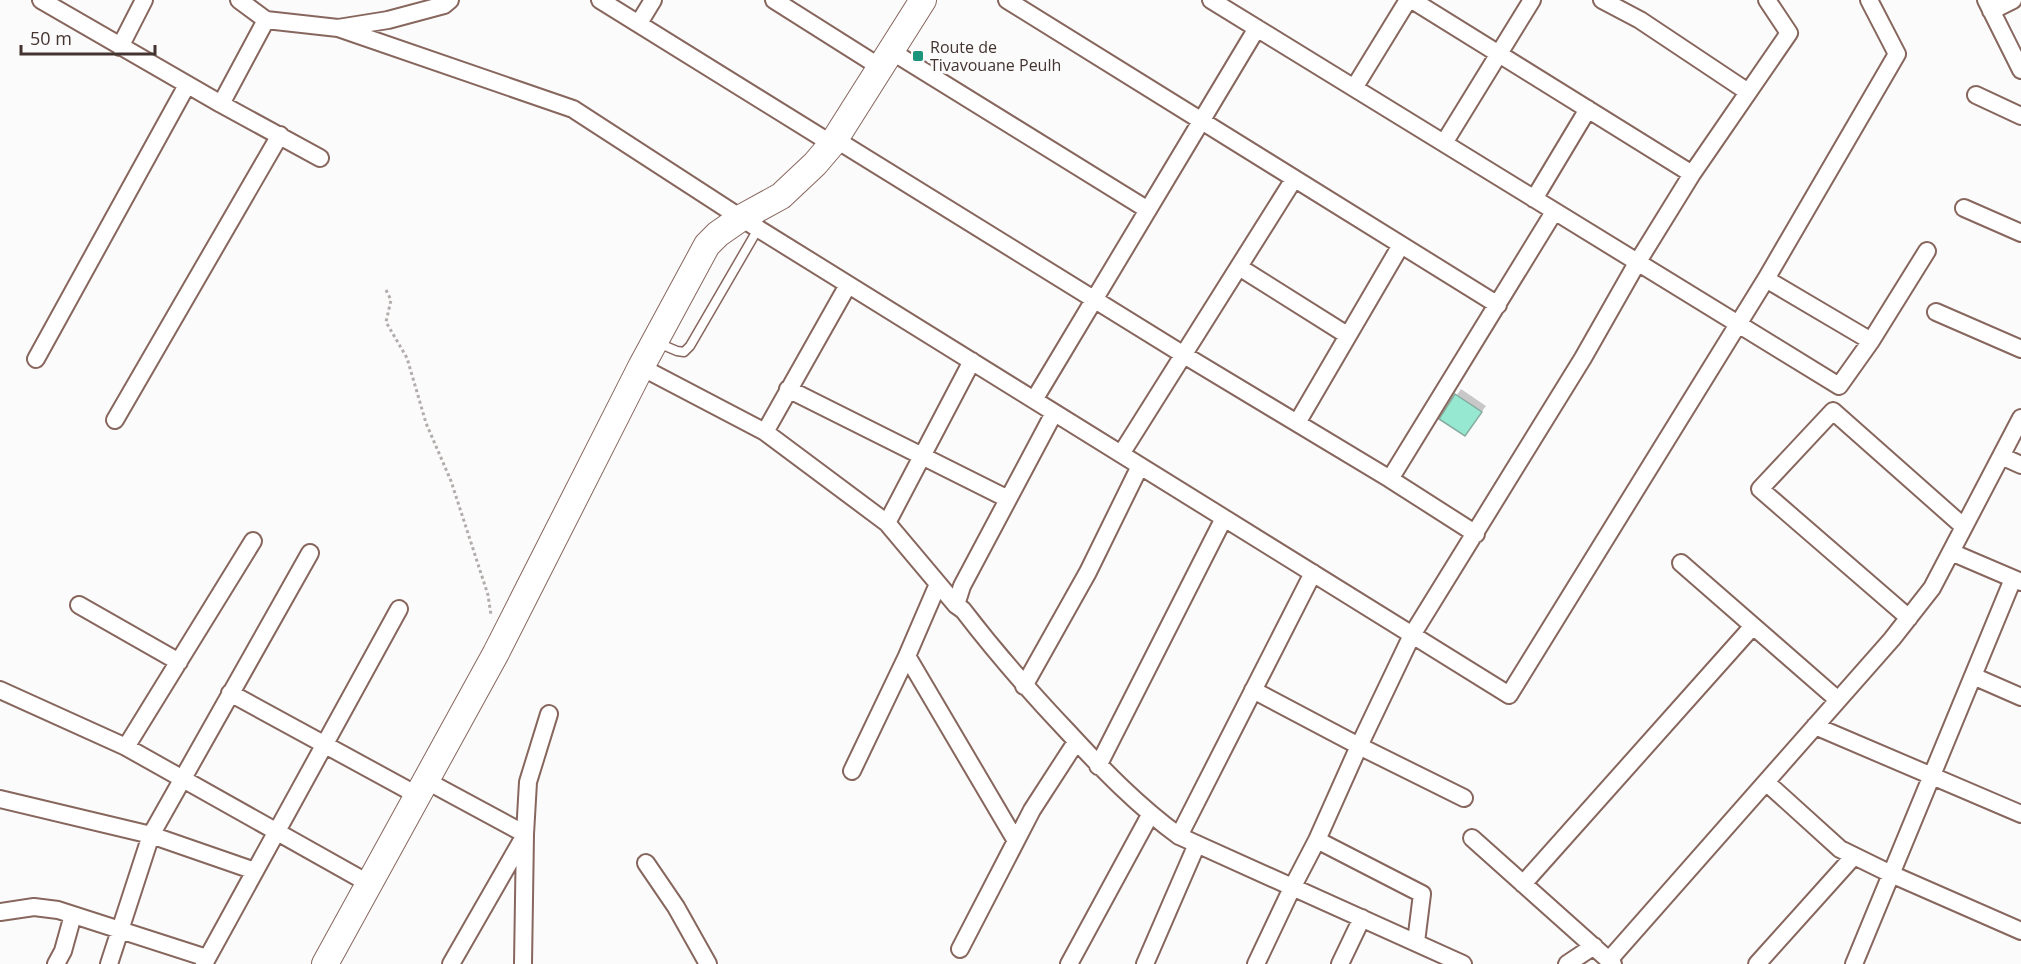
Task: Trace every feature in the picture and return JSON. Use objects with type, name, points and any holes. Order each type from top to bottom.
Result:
[{"type":"main road","points":[[325,964],[496,654],[641,367],[707,245],[718,234],[749,224],[807,172],[833,142],[923,0]]},
{"type":"street","points":[[41,0],[187,85],[320,158]]},
{"type":"street","points":[[120,46],[144,0]]},
{"type":"street","points":[[240,0],[266,20],[338,28],[573,109],[749,224],[1509,695],[1766,279],[1897,54],[1869,0]]},
{"type":"street","points":[[338,28],[388,20],[444,5],[450,0]]},
{"type":"street","points":[[600,0],[1390,479],[1476,534]]},
{"type":"street","points":[[639,23],[653,0]]},
{"type":"street","points":[[1007,0],[1498,305]]},
{"type":"street","points":[[1211,0],[1839,386],[1871,341],[1927,251]]},
{"type":"street","points":[[1354,88],[1410,0],[1692,174]]},
{"type":"street","points":[[1444,143],[1532,0]]},
{"type":"street","points":[[1602,0],[1640,20],[1748,92]]},
{"type":"street","points":[[1635,0],[1640,20]]},
{"type":"street","points":[[1256,964],[1317,840],[1412,634],[1476,534],[1692,174],[1789,33],[1767,0]]},
{"type":"street","points":[[2013,0],[1989,5],[2021,70]]},
{"type":"street","points":[[783,2],[1148,210]]},
{"type":"street","points":[[221,104],[266,20]]},
{"type":"street","points":[[1034,400],[1257,28]]},
{"type":"street","points":[[36,360],[187,85]]},
{"type":"street","points":[[1976,95],[2021,116]]},
{"type":"street","points":[[1534,199],[1588,109]]},
{"type":"street","points":[[115,420],[280,135]]},
{"type":"street","points":[[1121,454],[1294,178]]},
{"type":"street","points":[[1964,208],[2021,233]]},
{"type":"street","points":[[1390,479],[1554,212]]},
{"type":"street","points":[[1298,423],[1401,245]]},
{"type":"street","points":[[1239,267],[1347,335]]},
{"type":"street","points":[[1766,279],[1871,341]]},
{"type":"street","points":[[765,432],[848,285]]},
{"type":"street","points":[[1936,312],[2021,349]]},
{"type":"street","points":[[887,523],[972,361]]},
{"type":"street","points":[[641,367],[765,432],[887,523],[956,605],[963,610],[1024,686],[1098,766],[1150,815],[1179,836],[1416,942],[1439,959],[1463,964]]},
{"type":"street","points":[[788,389],[1008,499]]},
{"type":"street","points":[[1909,618],[1760,489],[1833,411],[1964,528]]},
{"type":"street","points":[[956,605],[962,586],[1054,412]]},
{"type":"street","points":[[1472,838],[1611,962],[1909,618],[1932,588],[2021,418]]},
{"type":"street","points":[[2001,456],[2021,465]]},
{"type":"street","points":[[1024,686],[1088,572],[1140,466]]},
{"type":"street","points":[[1098,766],[1224,518]]},
{"type":"street","points":[[126,747],[253,541]]},
{"type":"street","points":[[1854,964],[1973,676],[2017,581],[1951,552]]},
{"type":"street","points":[[109,964],[151,835],[310,553]]},
{"type":"street","points":[[1681,563],[1838,700]]},
{"type":"street","points":[[1179,836],[1312,573]]},
{"type":"street","points":[[852,771],[907,656],[938,584]]},
{"type":"street","points":[[79,605],[178,662]]},
{"type":"street","points":[[0,912],[34,908],[58,910],[206,961],[399,609]]},
{"type":"street","points":[[1523,884],[1753,626]]},
{"type":"street","points":[[907,656],[1016,841]]},
{"type":"street","points":[[1973,676],[2021,697]]},
{"type":"street","points":[[0,690],[126,747],[368,883]]},
{"type":"street","points":[[1253,690],[1464,798]]},
{"type":"street","points":[[230,693],[325,745],[525,834]]},
{"type":"street","points":[[523,964],[528,782],[549,714]]},
{"type":"street","points":[[1815,726],[2021,814]]},
{"type":"street","points":[[960,949],[1032,810],[1076,742]]},
{"type":"street","points":[[1766,782],[1840,849],[2021,931]]},
{"type":"street","points":[[0,799],[151,835],[255,871]]},
{"type":"street","points":[[1069,964],[1150,815]]},
{"type":"street","points":[[451,964],[525,834]]},
{"type":"street","points":[[1317,840],[1422,894],[1416,942]]},
{"type":"street","points":[[1145,964],[1197,844]]},
{"type":"street","points":[[1757,964],[1854,856]]},
{"type":"street","points":[[646,862],[676,907],[708,964]]},
{"type":"street","points":[[56,964],[63,951],[73,915]]},
{"type":"street","points":[[1340,964],[1362,918]]},
{"type":"street","points":[[1568,964],[1594,946]]},
{"type":"lane","points":[[655,341],[677,351],[684,352],[690,346],[749,224]]},
{"type":"path","points":[[386,290],[391,300],[386,322],[407,358],[426,423],[451,481],[488,595],[492,620]]},
{"type":"building","points":[[1455,394],[1482,412],[1465,436],[1439,419]]},
{"type":"place","name":"Route de Tivavouane Peulh","points":[[918,56]]}]
